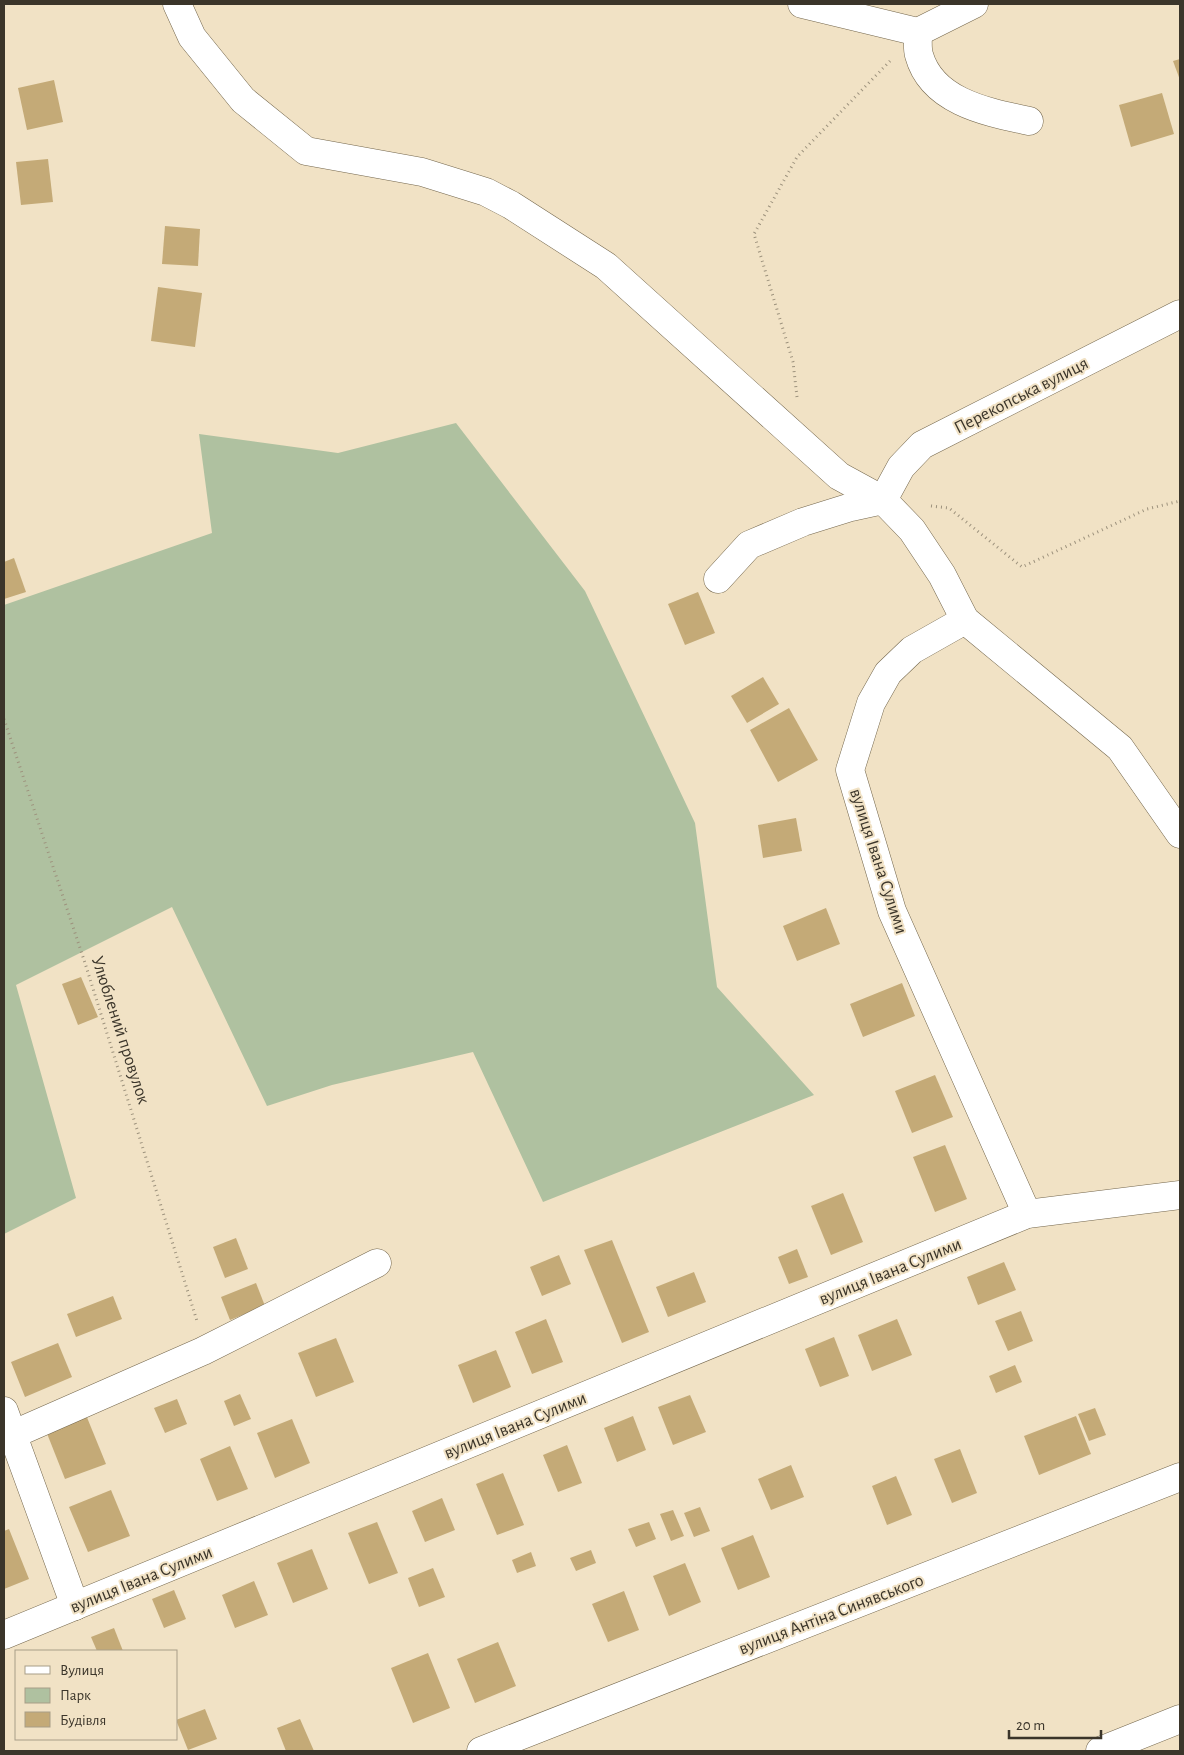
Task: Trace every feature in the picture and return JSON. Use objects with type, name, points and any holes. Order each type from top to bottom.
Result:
[{"type":"street","points":[[177,4],[192,36],[243,100],[306,151],[422,172],[486,192],[511,205],[606,266],[839,476],[883,500],[912,530],[942,575],[965,620],[1120,748],[1180,834]]},
{"type":"street","points":[[802,4],[918,32],[974,4]]},
{"type":"street","points":[[918,32],[918,54],[926,74],[945,94],[991,113],[1029,121]]},
{"type":"street","name":"Перекопська вулиця","points":[[883,500],[901,467],[922,445],[1180,314]]},
{"type":"street","points":[[718,579],[749,545],[803,522],[851,507],[883,500]]},
{"type":"street","name":"вулиця Івана Сулими","points":[[965,620],[912,650],[888,673],[871,703],[850,770],[892,911],[1027,1214]]},
{"type":"street","name":"вулиця Івана Сулими","points":[[4,1635],[1027,1214],[1180,1195]]},
{"type":"street","points":[[75,1606],[9,1422],[203,1351],[377,1263]]},
{"type":"street","name":"вулиця Антіна Синявського","points":[[481,1751],[1180,1477]]},
{"type":"street","points":[[1100,1751],[1180,1719]]},
{"type":"path","points":[[801,442],[793,362],[754,234],[796,157],[918,32]]},
{"type":"path","points":[[883,500],[949,508],[1022,567],[1147,509],[1180,501]]},
{"type":"path","name":"Улюблений провулок","points":[[4,719],[85,963],[191,1296],[203,1351]]},
{"type":"green space","points":[[456,423],[585,591],[695,823],[717,987],[814,1095],[543,1202],[473,1052],[332,1085],[267,1106],[172,907],[16,985],[76,1198],[4,1234],[4,605],[212,533],[199,434],[338,453]]},
{"type":"building","points":[[1180,59],[1180,80],[1173,61]]},
{"type":"building","points":[[54,80],[63,122],[27,130],[18,88]]},
{"type":"building","points":[[1162,93],[1174,134],[1131,147],[1119,105]]},
{"type":"building","points":[[48,159],[53,202],[21,205],[16,162]]},
{"type":"building","points":[[165,226],[200,229],[198,266],[162,264]]},
{"type":"building","points":[[158,287],[202,293],[195,347],[151,341]]},
{"type":"building","points":[[14,558],[26,592],[4,599],[4,562]]},
{"type":"building","points":[[698,592],[715,633],[685,645],[668,604]]},
{"type":"building","points":[[763,677],[779,704],[747,723],[731,696]]},
{"type":"building","points":[[789,708],[818,760],[778,782],[750,730]]},
{"type":"building","points":[[796,818],[802,851],[763,858],[758,825]]},
{"type":"building","points":[[826,908],[840,944],[797,961],[783,926]]},
{"type":"building","points":[[81,977],[98,1017],[78,1025],[62,984]]},
{"type":"building","points":[[902,983],[915,1016],[863,1037],[850,1004]]},
{"type":"building","points":[[935,1075],[953,1117],[912,1133],[895,1091]]},
{"type":"building","points":[[945,1145],[967,1199],[935,1212],[913,1157]]},
{"type":"building","points":[[843,1193],[863,1242],[831,1255],[811,1206]]},
{"type":"building","points":[[236,1238],[248,1269],[225,1278],[213,1247]]},
{"type":"building","points":[[612,1240],[649,1332],[622,1343],[584,1250]]},
{"type":"building","points":[[797,1249],[808,1277],[789,1284],[778,1257]]},
{"type":"building","points":[[559,1255],[571,1284],[542,1296],[530,1267]]},
{"type":"building","points":[[1004,1262],[1016,1290],[978,1305],[967,1277]]},
{"type":"building","points":[[694,1272],[706,1302],[668,1317],[656,1287]]},
{"type":"building","points":[[256,1283],[265,1306],[230,1320],[221,1297]]},
{"type":"building","points":[[113,1296],[122,1319],[76,1337],[67,1314]]},
{"type":"building","points":[[1021,1311],[1033,1341],[1008,1351],[995,1321]]},
{"type":"building","points":[[546,1319],[563,1362],[532,1374],[515,1332]]},
{"type":"building","points":[[897,1319],[912,1355],[872,1371],[858,1335]]},
{"type":"building","points":[[834,1337],[849,1376],[820,1387],[805,1349]]},
{"type":"building","points":[[336,1338],[354,1382],[316,1397],[298,1353]]},
{"type":"building","points":[[58,1343],[72,1377],[25,1397],[11,1362]]},
{"type":"building","points":[[496,1350],[511,1387],[473,1403],[458,1365]]},
{"type":"building","points":[[1015,1365],[1022,1382],[996,1393],[989,1376]]},
{"type":"building","points":[[240,1394],[251,1419],[234,1426],[224,1401]]},
{"type":"building","points":[[690,1395],[706,1432],[673,1445],[658,1407]]},
{"type":"building","points":[[177,1399],[187,1424],[165,1433],[154,1408]]},
{"type":"building","points":[[1095,1408],[1106,1435],[1089,1441],[1078,1414]]},
{"type":"building","points":[[86,1415],[106,1464],[65,1479],[46,1431]]},
{"type":"building","points":[[633,1416],[646,1450],[617,1462],[604,1428]]},
{"type":"building","points":[[1076,1416],[1091,1454],[1039,1475],[1024,1436]]},
{"type":"building","points":[[292,1419],[310,1463],[275,1478],[257,1433]]},
{"type":"building","points":[[567,1445],[582,1483],[558,1492],[543,1455]]},
{"type":"building","points":[[230,1446],[248,1489],[217,1501],[200,1459]]},
{"type":"building","points":[[960,1449],[977,1493],[952,1503],[934,1459]]},
{"type":"building","points":[[791,1465],[804,1497],[771,1510],[758,1479]]},
{"type":"building","points":[[503,1473],[524,1525],[497,1535],[476,1484]]},
{"type":"building","points":[[896,1476],[912,1515],[887,1525],[872,1486]]},
{"type":"building","points":[[111,1490],[130,1536],[88,1552],[69,1507]]},
{"type":"building","points":[[442,1498],[455,1530],[425,1542],[412,1511]]},
{"type":"building","points":[[700,1507],[710,1531],[694,1537],[684,1513]]},
{"type":"building","points":[[673,1510],[684,1536],[671,1541],[660,1514]]},
{"type":"building","points":[[377,1522],[398,1573],[369,1584],[348,1533]]},
{"type":"building","points":[[649,1522],[656,1539],[636,1547],[628,1529]]},
{"type":"building","points":[[9,1529],[29,1579],[4,1589],[4,1531]]},
{"type":"building","points":[[753,1535],[770,1577],[738,1590],[721,1548]]},
{"type":"building","points":[[312,1549],[328,1589],[293,1603],[277,1563]]},
{"type":"building","points":[[591,1550],[596,1563],[576,1571],[570,1558]]},
{"type":"building","points":[[531,1552],[536,1566],[517,1573],[512,1560]]},
{"type":"building","points":[[685,1563],[701,1602],[669,1616],[653,1576]]},
{"type":"building","points":[[433,1568],[445,1597],[419,1607],[408,1578]]},
{"type":"building","points":[[254,1581],[268,1615],[235,1628],[222,1595]]},
{"type":"building","points":[[174,1590],[186,1619],[164,1628],[152,1599]]},
{"type":"building","points":[[624,1591],[639,1630],[608,1642],[592,1604]]},
{"type":"building","points":[[114,1628],[123,1650],[97,1650],[91,1637]]},
{"type":"building","points":[[498,1642],[516,1686],[475,1703],[457,1659]]},
{"type":"building","points":[[428,1653],[450,1708],[413,1723],[391,1668]]},
{"type":"building","points":[[205,1709],[217,1739],[188,1750],[178,1725],[178,1719]]},
{"type":"building","points":[[300,1719],[314,1751],[286,1751],[277,1728]]}]
